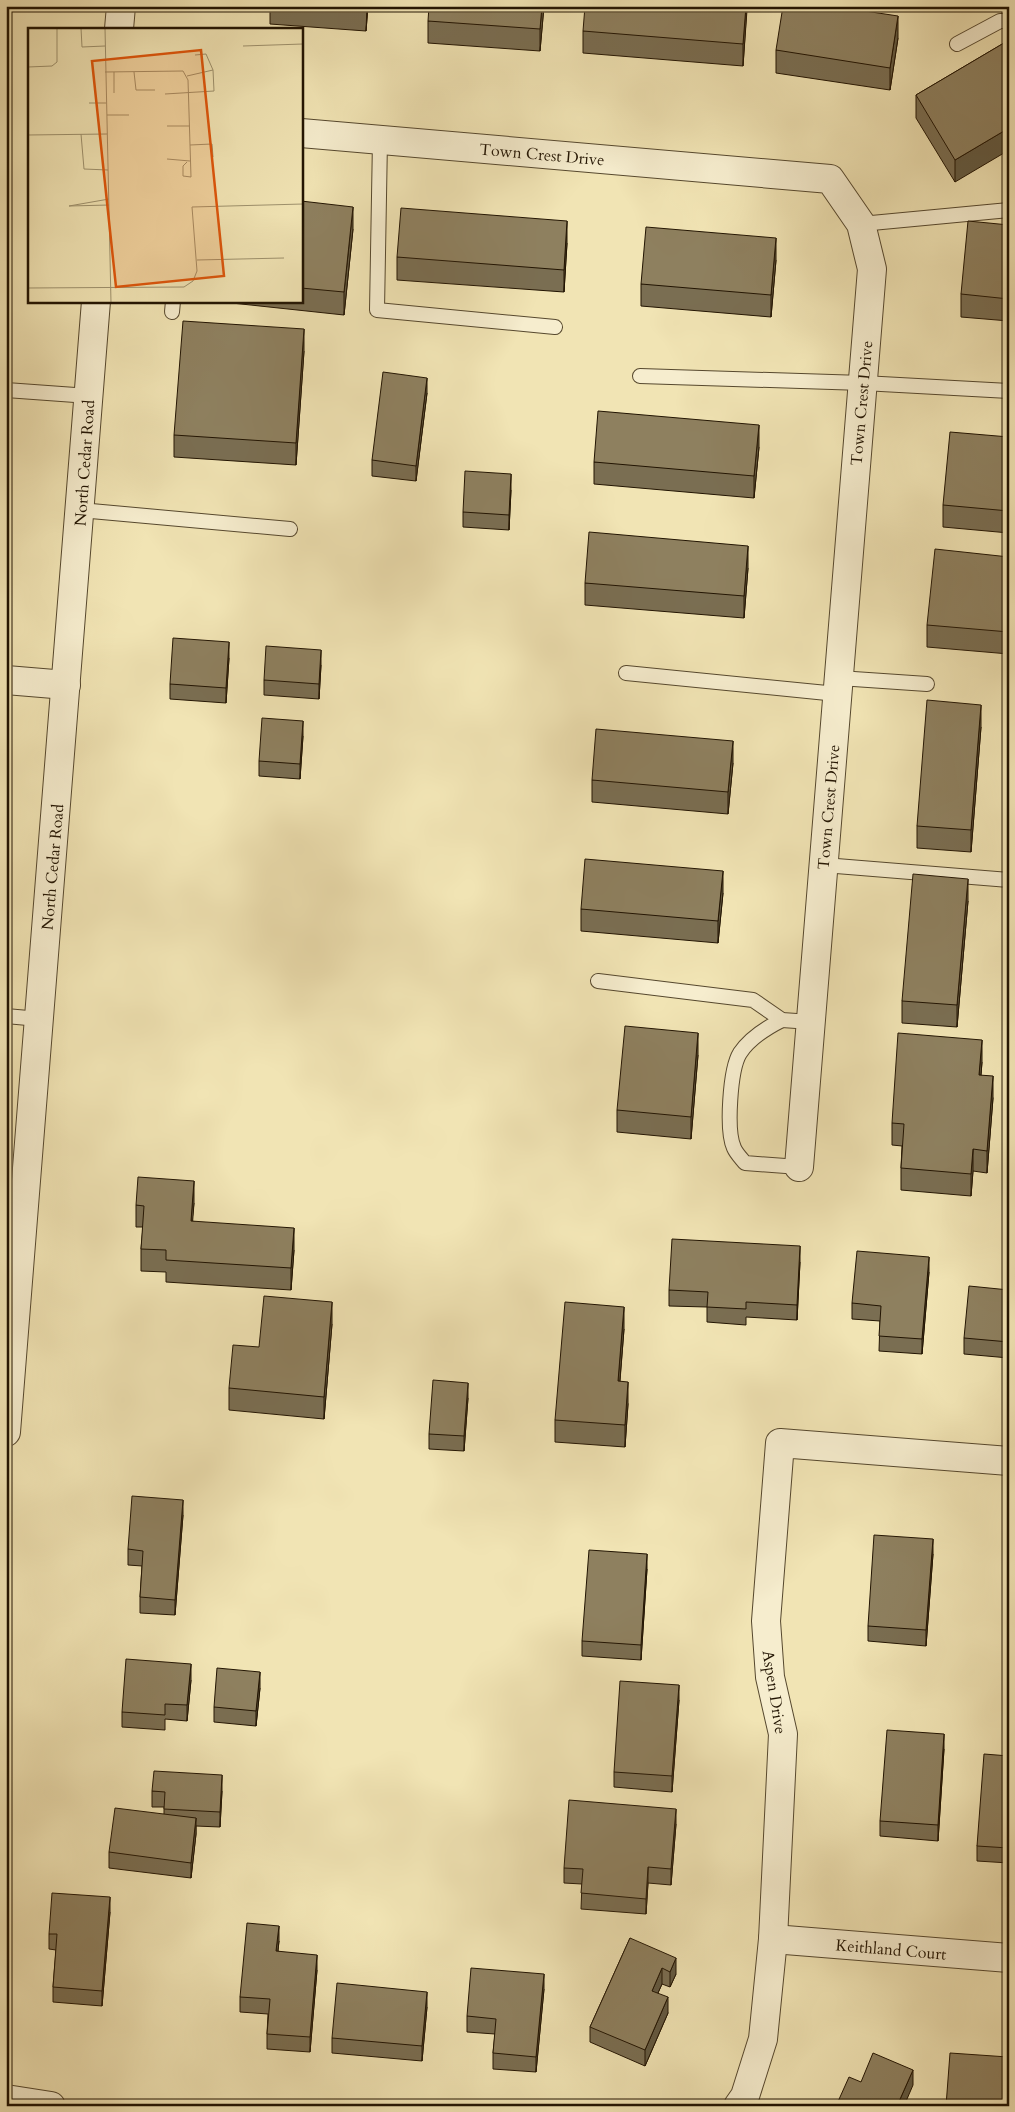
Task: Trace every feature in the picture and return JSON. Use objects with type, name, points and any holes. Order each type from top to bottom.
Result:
[{"type":"street","points":[[118,28],[121,6]]},
{"type":"street","name":"Town Crest Drive","points":[[302,133],[830,179],[861,224],[872,269],[799,1167]]},
{"type":"street","name":"North Cedar Road","points":[[6,1432],[12,1289],[39,1020],[96,302]]},
{"type":"street","points":[[6,680],[66,685]]},
{"type":"street","name":"Aspen Drive","points":[[738,2106],[745,2096],[762,2039],[773,1939],[783,1734],[770,1677],[766,1621],[780,1443],[1009,1462]]},
{"type":"street","name":"Keithland Court","points":[[773,1939],[1009,1958]]},
{"type":"street","points":[[6,2099],[51,2106]]},
{"type":"lane","points":[[957,44],[1000,21],[1009,21]]},
{"type":"lane","points":[[380,140],[377,310],[555,327]]},
{"type":"lane","points":[[861,224],[1009,210]]},
{"type":"lane","points":[[640,376],[863,383],[1009,391]]},
{"type":"lane","points":[[6,390],[88,396]]},
{"type":"lane","points":[[80,510],[290,529]]},
{"type":"lane","points":[[626,673],[838,686],[927,684]]},
{"type":"lane","points":[[824,865],[1009,880]]},
{"type":"lane","points":[[598,981],[753,1000],[782,1020],[811,1022]]},
{"type":"lane","points":[[6,1016],[39,1020]]},
{"type":"lane","points":[[782,1020],[752,1039],[739,1054],[733,1080],[729,1113],[733,1147],[745,1163],[799,1167]]},
{"type":"building","points":[[328,6],[367,6],[366,9]]},
{"type":"building","points":[[429,6],[542,6],[540,29],[428,21]]},
{"type":"building","points":[[585,6],[746,6],[743,44],[583,31]]},
{"type":"building","points":[[783,6],[832,6],[898,16],[890,68],[776,50]]},
{"type":"building","points":[[1009,40],[1009,128],[955,160],[916,95]]},
{"type":"building","points":[[302,201],[353,207],[344,292],[302,288]]},
{"type":"building","points":[[401,208],[567,221],[564,270],[397,257]]},
{"type":"building","points":[[968,221],[1009,225],[1009,299],[961,294]]},
{"type":"building","points":[[646,227],[776,238],[771,295],[641,284]]},
{"type":"building","points":[[183,321],[304,329],[296,443],[174,435]]},
{"type":"building","points":[[383,372],[427,378],[416,466],[372,460]]},
{"type":"building","points":[[598,411],[759,425],[754,476],[594,462]]},
{"type":"building","points":[[950,432],[1009,437],[1009,511],[943,505]]},
{"type":"building","points":[[465,471],[511,474],[509,515],[463,512]]},
{"type":"building","points":[[589,532],[748,546],[744,596],[585,583]]},
{"type":"building","points":[[935,549],[1009,557],[1009,632],[927,625]]},
{"type":"building","points":[[173,638],[229,642],[226,688],[170,684]]},
{"type":"building","points":[[266,646],[321,650],[319,684],[264,680]]},
{"type":"building","points":[[927,700],[981,705],[971,830],[917,826]]},
{"type":"building","points":[[262,718],[303,721],[300,764],[259,761]]},
{"type":"building","points":[[596,729],[733,741],[728,792],[592,780]]},
{"type":"building","points":[[585,859],[723,871],[718,921],[581,909]]},
{"type":"building","points":[[913,874],[968,879],[957,1005],[902,1001]]},
{"type":"building","points":[[625,1026],[698,1033],[691,1117],[617,1110]]},
{"type":"building","points":[[898,1033],[982,1040],[979,1075],[993,1076],[987,1151],[973,1149],[971,1174],[901,1168],[904,1124],[892,1123]]},
{"type":"building","points":[[138,1177],[194,1181],[191,1221],[294,1228],[291,1268],[166,1260],[166,1250],[141,1249],[144,1206],[136,1205]]},
{"type":"building","points":[[672,1239],[800,1246],[797,1305],[746,1302],[746,1309],[707,1307],[708,1292],[669,1290]]},
{"type":"building","points":[[857,1251],[929,1257],[922,1339],[879,1336],[881,1306],[852,1303]]},
{"type":"building","points":[[969,1286],[1009,1290],[1009,1342],[964,1338]]},
{"type":"building","points":[[264,1296],[332,1302],[324,1397],[229,1388],[233,1345],[259,1347]]},
{"type":"building","points":[[565,1302],[624,1307],[618,1381],[628,1382],[625,1425],[555,1420]]},
{"type":"building","points":[[433,1380],[468,1383],[464,1436],[429,1434]]},
{"type":"building","points":[[132,1496],[183,1500],[175,1600],[140,1597],[143,1551],[128,1549]]},
{"type":"building","points":[[874,1535],[933,1539],[926,1630],[868,1626]]},
{"type":"building","points":[[589,1550],[647,1554],[641,1645],[582,1641]]},
{"type":"building","points":[[126,1659],[191,1664],[187,1705],[165,1704],[165,1715],[122,1712]]},
{"type":"building","points":[[217,1668],[260,1672],[256,1711],[214,1707]]},
{"type":"building","points":[[620,1681],[679,1685],[672,1776],[614,1772]]},
{"type":"building","points":[[887,1730],[944,1734],[938,1825],[880,1821]]},
{"type":"building","points":[[984,1754],[1009,1756],[1009,1848],[977,1846]]},
{"type":"building","points":[[154,1771],[222,1775],[220,1812],[164,1809],[165,1792],[152,1791]]},
{"type":"building","points":[[569,1800],[676,1809],[671,1869],[648,1867],[646,1899],[581,1893],[583,1869],[564,1868]]},
{"type":"building","points":[[115,1808],[196,1818],[191,1863],[109,1852]]},
{"type":"building","points":[[52,1893],[110,1897],[102,1991],[53,1987],[57,1934],[49,1934]]},
{"type":"building","points":[[247,1923],[279,1926],[276,1951],[317,1955],[310,2037],[267,2034],[270,1999],[240,1997]]},
{"type":"building","points":[[630,1938],[676,1958],[670,1972],[662,1968],[652,1991],[668,1997],[645,2050],[590,2027]]},
{"type":"building","points":[[471,1968],[544,1974],[536,2057],[493,2053],[496,2019],[467,2016]]},
{"type":"building","points":[[337,1983],[427,1992],[422,2046],[332,2038]]},
{"type":"building","points":[[873,2053],[913,2070],[897,2106],[836,2106],[849,2077],[861,2082]]},
{"type":"building","points":[[950,2053],[1008,2057],[1004,2106],[946,2106]]}]
